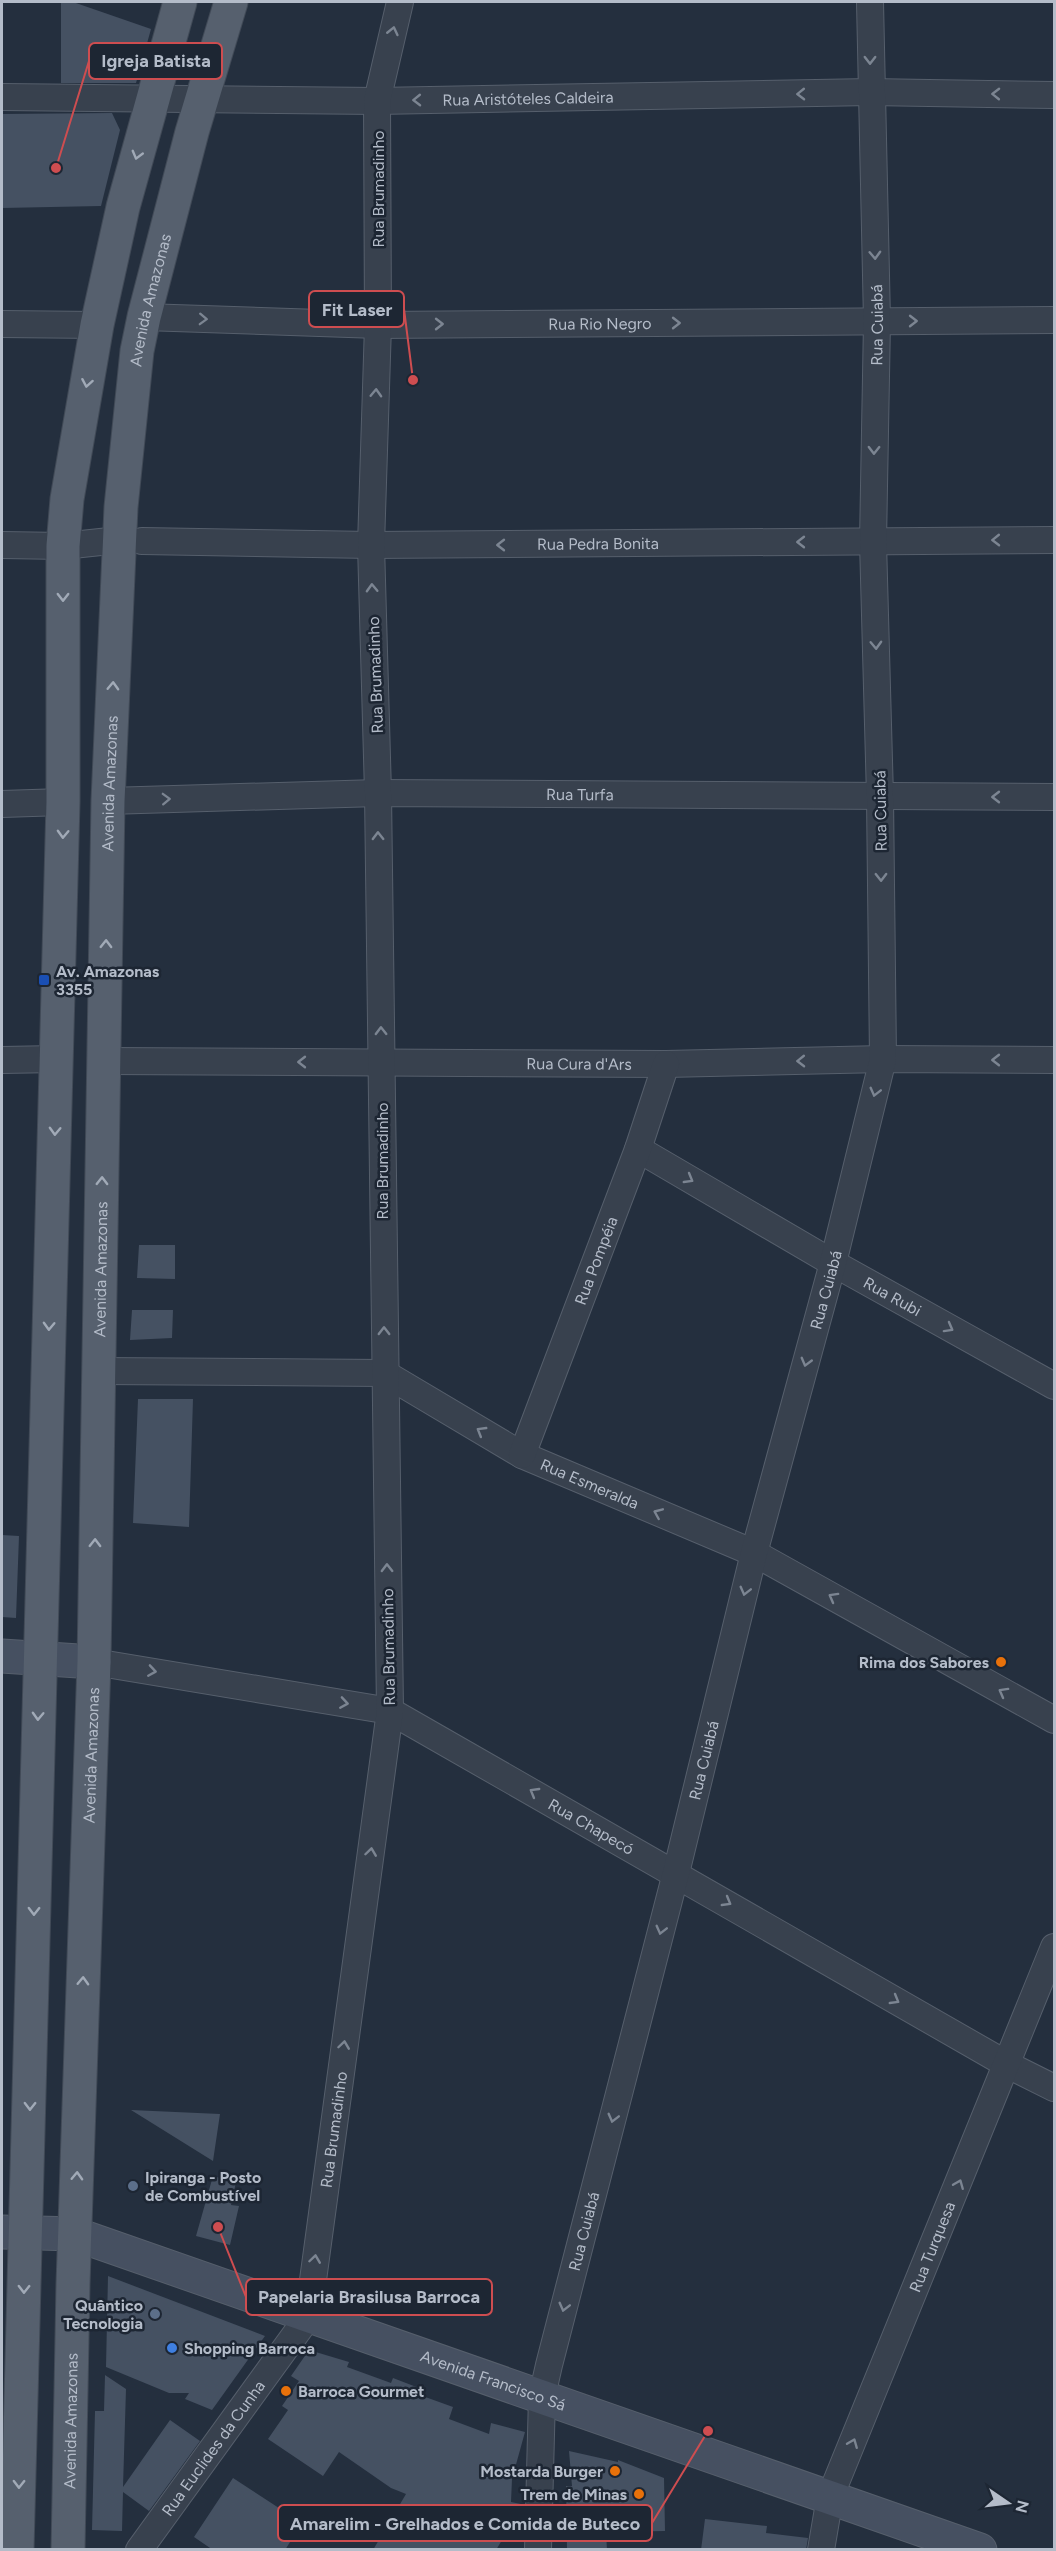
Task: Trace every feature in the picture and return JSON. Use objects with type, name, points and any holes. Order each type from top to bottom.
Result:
[{"type":"main road","points":[[17,2550],[14,2232],[39,1658],[63,802],[63,546],[67,499],[97,325],[123,207],[180,2]]},
{"type":"main road","name":"Avenida Amazonas","points":[[68,2550],[75,2234],[94,1662],[108,801],[131,541],[137,351],[144,317],[231,2]]},
{"type":"street","name":"Rua Brumadinho","points":[[308,2317],[390,1711],[378,793],[371,546],[378,325],[377,101],[400,2]]},
{"type":"street","name":"Rua Cuiabá","points":[[538,2550],[542,2396],[676,1873],[754,1553],[833,1263],[883,1059],[880,797],[873,542],[876,321],[870,2]]},
{"type":"street","name":"Rua Aristóteles Caldeira","points":[[2,97],[377,101],[870,92],[1054,95]]},
{"type":"street","name":"Rua Rio Negro","points":[[144,317],[378,325],[1054,320]]},
{"type":"street","points":[[2,324],[97,325]]},
{"type":"street","name":"Rua Pedra Bonita","points":[[2,545],[63,546],[131,541],[371,546],[1054,540]]},
{"type":"street","name":"Rua Turfa","points":[[108,801],[378,793],[1054,797]]},
{"type":"street","points":[[2,804],[63,802]]},
{"type":"street","points":[[2,1060],[56,1059]]},
{"type":"street","name":"Rua Cura d'Ars","points":[[105,1061],[666,1064],[883,1059],[1054,1060]]},
{"type":"street","name":"Rua Pompéia","points":[[522,1455],[638,1149],[666,1064]]},
{"type":"street","name":"Rua Rubi","points":[[638,1149],[833,1263],[1054,1386]]},
{"type":"street","points":[[98,1371],[384,1373]]},
{"type":"street","name":"Rua Esmeralda","points":[[384,1373],[522,1455],[754,1553],[1054,1720]]},
{"type":"street","points":[[2,1656],[94,1662]]},
{"type":"street","name":"Rua Chapecó","points":[[94,1662],[390,1711],[1008,2065],[1054,2088]]},
{"type":"street","name":"Rua Turquesa","points":[[820,2550],[830,2497],[1008,2065],[1054,1947]]},
{"type":"street","name":"Avenida Francisco Sá","points":[[14,2232],[75,2234],[980,2550]]},
{"type":"street","name":"Rua Euclides da Cunha","points":[[139,2550],[308,2317]]},
{"type":"building","points":[[61,2],[73,2],[151,29],[136,83],[61,83]]},
{"type":"building","points":[[112,113],[120,130],[101,206],[2,208],[2,114]]},
{"type":"building","points":[[139,1245],[175,1245],[175,1279],[137,1278]]},
{"type":"building","points":[[132,1310],[173,1310],[172,1338],[130,1340]]},
{"type":"building","points":[[138,1399],[193,1399],[189,1527],[133,1523]]},
{"type":"building","points":[[2,1535],[19,1536],[16,1618],[2,1617]]},
{"type":"building","points":[[131,2110],[220,2114],[213,2161]]},
{"type":"building","points":[[213,2176],[236,2182],[231,2205],[239,2206],[230,2245],[196,2236]]},
{"type":"building","points":[[108,2276],[265,2336],[212,2410],[185,2399],[189,2393],[169,2393],[106,2367]]},
{"type":"building","points":[[309,2350],[349,2362],[347,2367],[391,2383],[393,2378],[419,2388],[417,2394],[453,2407],[449,2419],[489,2434],[491,2423],[525,2432],[512,2479],[511,2502],[521,2504],[514,2537],[505,2535],[496,2550],[373,2550],[406,2494],[391,2488],[339,2452],[323,2476],[268,2439],[288,2410],[282,2406],[299,2381],[291,2376]]},
{"type":"building","points":[[105,2375],[126,2389],[123,2487],[170,2420],[200,2441],[149,2511],[123,2492],[122,2531],[92,2530],[95,2411],[104,2411]]},
{"type":"building","points":[[569,2451],[618,2462],[618,2460],[664,2478],[665,2531],[606,2532],[607,2550],[567,2550],[566,2486],[572,2486]]},
{"type":"building","points":[[233,2478],[302,2523],[285,2550],[213,2550],[194,2537]]},
{"type":"building","points":[[705,2519],[767,2526],[766,2533],[808,2538],[806,2550],[701,2550]]},
{"type":"place","name":"Igreja Batista","points":[[56,168]]},
{"type":"place","name":"Fit Laser","points":[[413,380]]},
{"type":"place","name":"Av. Amazonas 3355","points":[[44,980]]},
{"type":"place","name":"Rima dos Sabores","points":[[1001,1662]]},
{"type":"place","name":"Ipiranga - Posto de Combustível","points":[[133,2186]]},
{"type":"place","name":"Papelaria Brasilusa Barroca","points":[[218,2227]]},
{"type":"place","name":"Quântico Tecnologia","points":[[155,2314]]},
{"type":"place","name":"Shopping Barroca","points":[[172,2348]]},
{"type":"place","name":"Barroca Gourmet","points":[[286,2391]]},
{"type":"place","name":"Amarelim - Grelhados e Comida de Buteco","points":[[708,2431]]},
{"type":"place","name":"Mostarda Burger","points":[[615,2471]]},
{"type":"place","name":"Trem de Minas","points":[[639,2494]]}]
